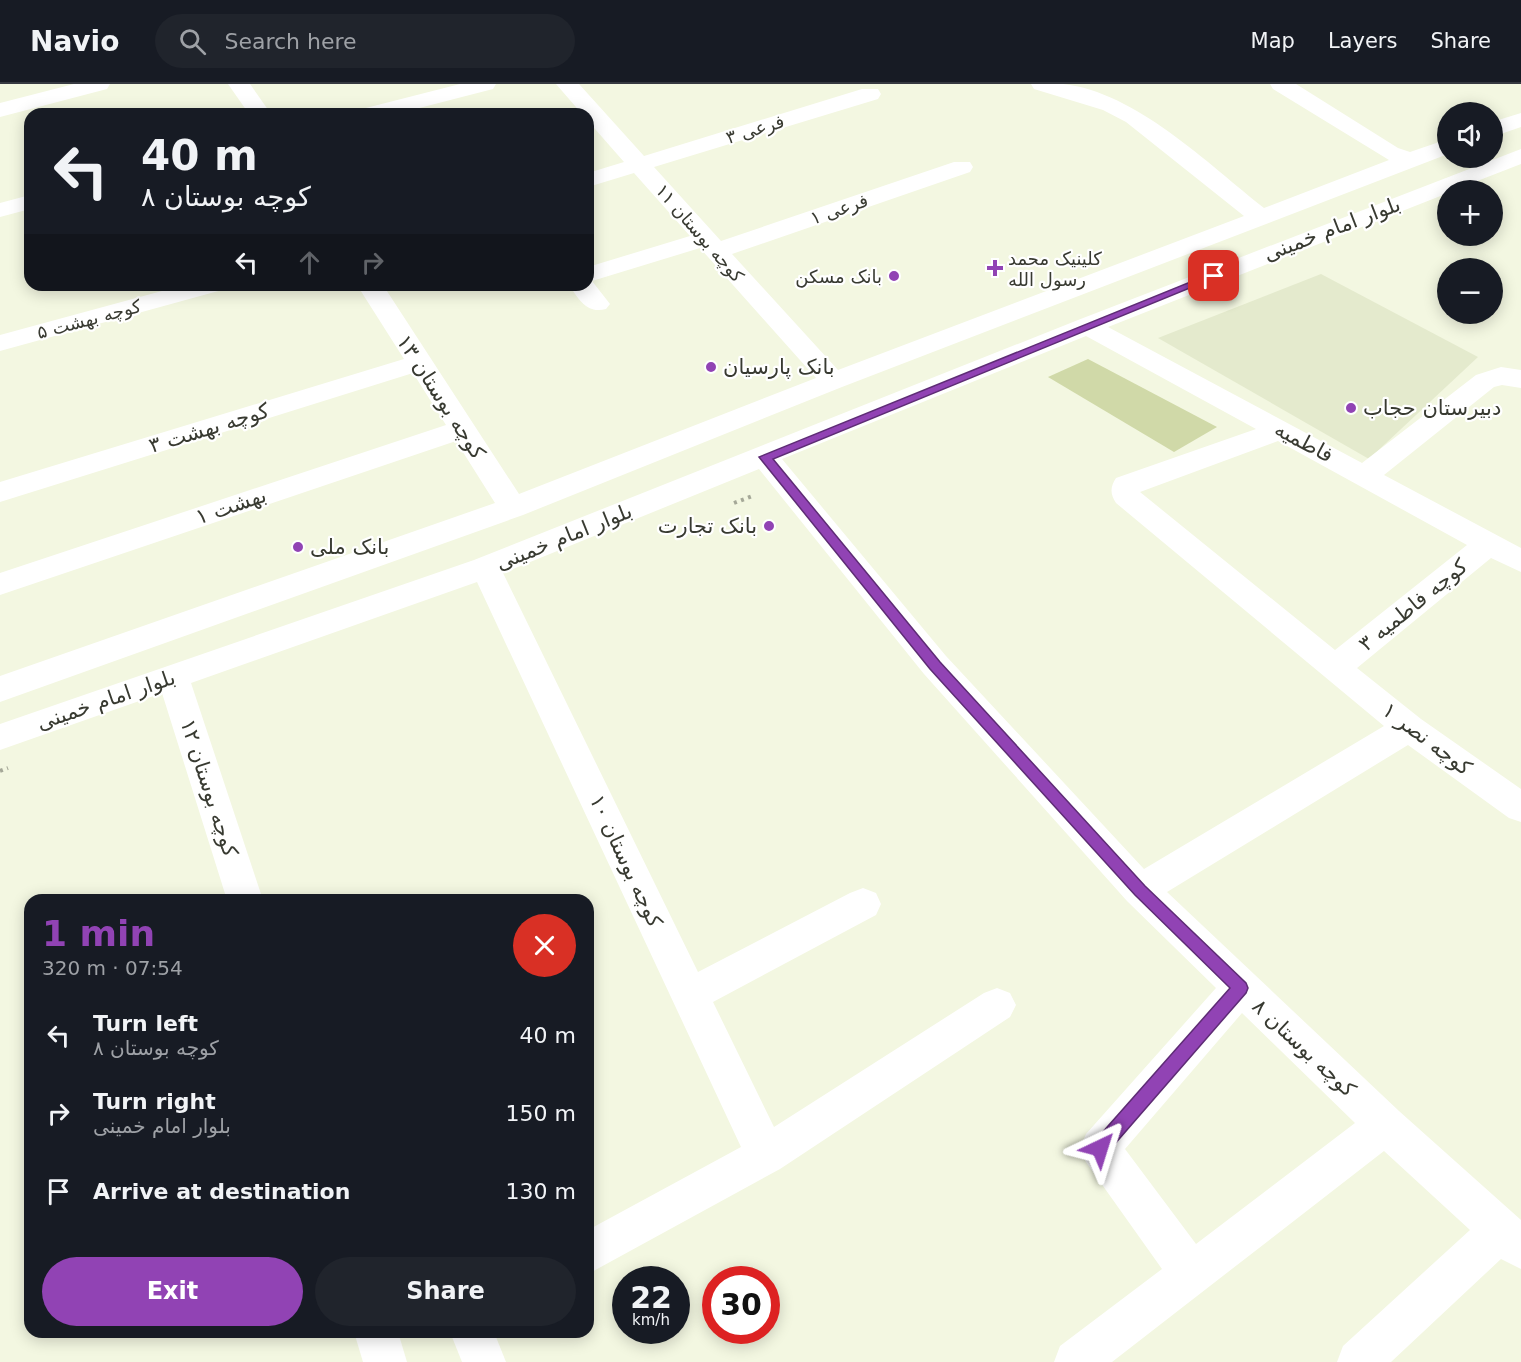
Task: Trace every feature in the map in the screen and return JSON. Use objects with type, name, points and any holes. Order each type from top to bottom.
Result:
[{"type":"street","points":[[0,110],[99,84]]},
{"type":"street","points":[[239,84],[256,108]]},
{"type":"street","points":[[393,108],[485,84]]},
{"type":"street","name":"کوچه بوستان ۱۱","points":[[567,84],[589,108]]},
{"type":"street","points":[[1042,84],[1111,105],[1134,117],[1260,217]]},
{"type":"street","points":[[1281,84],[1374,136]]},
{"type":"street","points":[[1299,84],[1374,136],[1390,153],[1410,160]]},
{"type":"street","name":"فرعی ۳","points":[[594,178],[870,94]]},
{"type":"street","name":"کوچه بوستان ۱۱","points":[[594,114],[833,381]]},
{"type":"street","points":[[1503,126],[1521,120]]},
{"type":"street","name":"بلوار امام خمینی","points":[[0,689],[513,508],[833,381],[1437,150]]},
{"type":"street","name":"بلوار امام خمینی","points":[[0,737],[485,568],[1087,326],[1521,156]]},
{"type":"street","name":"فرعی ۱","points":[[594,274],[710,245],[962,167]]},
{"type":"street","points":[[0,210],[24,204]]},
{"type":"street","points":[[1232,228],[1267,255]]},
{"type":"street","name":"کوچه بهشت ۵","points":[[0,343],[191,291]]},
{"type":"street","name":"کوچه بوستان ۱۳","points":[[374,291],[513,508]]},
{"type":"street","name":"فاطمیه","points":[[1087,326],[1521,561]]},
{"type":"street","name":"کوچه بهشت ۳","points":[[0,492],[418,363]]},
{"type":"street","points":[[1365,475],[1485,381],[1501,376],[1521,379]]},
{"type":"street","name":"بهشت ۱","points":[[0,584],[463,429]]},
{"type":"street","name":"کوچه نصر ۱","points":[[1282,430],[1126,484],[1126,496],[1409,728],[1521,808]]},
{"type":"street","name":"کوچه بوستان ۸","points":[[765,457],[935,665],[1140,890],[1385,1125],[1511,1239]]},
{"type":"street","name":"کوچه فاطمیه ۳","points":[[1336,667],[1490,543]]},
{"type":"street","name":"کوچه بوستان ۱۰","points":[[485,568],[766,1155]]},
{"type":"street","points":[[273,594],[264,607],[264,621],[273,631],[289,636]]},
{"type":"street","points":[[117,648],[134,652],[143,663],[142,676],[132,691]]},
{"type":"street","name":"کوچه بوستان ۱۲","points":[[173,676],[243,894]]},
{"type":"street","points":[[1140,890],[1409,728]]},
{"type":"street","points":[[690,995],[863,904]]},
{"type":"street","points":[[1191,1273],[1100,1148],[1240,988]]},
{"type":"street","points":[[594,1250],[766,1155],[997,1005]]},
{"type":"street","points":[[1076,1362],[1385,1125]]},
{"type":"street","points":[[1359,1362],[1511,1239]]},
{"type":"street","points":[[378,1338],[385,1362]]},
{"type":"street","points":[[474,1338],[484,1362]]},
{"type":"shaded area","name":"دبیرستان حجاب","points":[[1321,274],[1478,357],[1369,459],[1158,338]]},
{"type":"green space","points":[[1088,359],[1217,427],[1174,452],[1048,377]]},
{"type":"place","name":"کلینیک محمد رسول الله","points":[[995,268]]},
{"type":"place","name":"بانک مسکن","points":[[894,276]]},
{"type":"place","name":"بانک پارسیان","points":[[711,367]]},
{"type":"place","name":"دبیرستان حجاب","points":[[1351,408]]},
{"type":"place","name":"بانک تجارت","points":[[769,526]]},
{"type":"place","name":"بانک ملی","points":[[298,547]]},
{"type":"route","points":[[1100,1148],[1240,988],[1140,890],[935,665],[765,457],[1214,276]]}]
